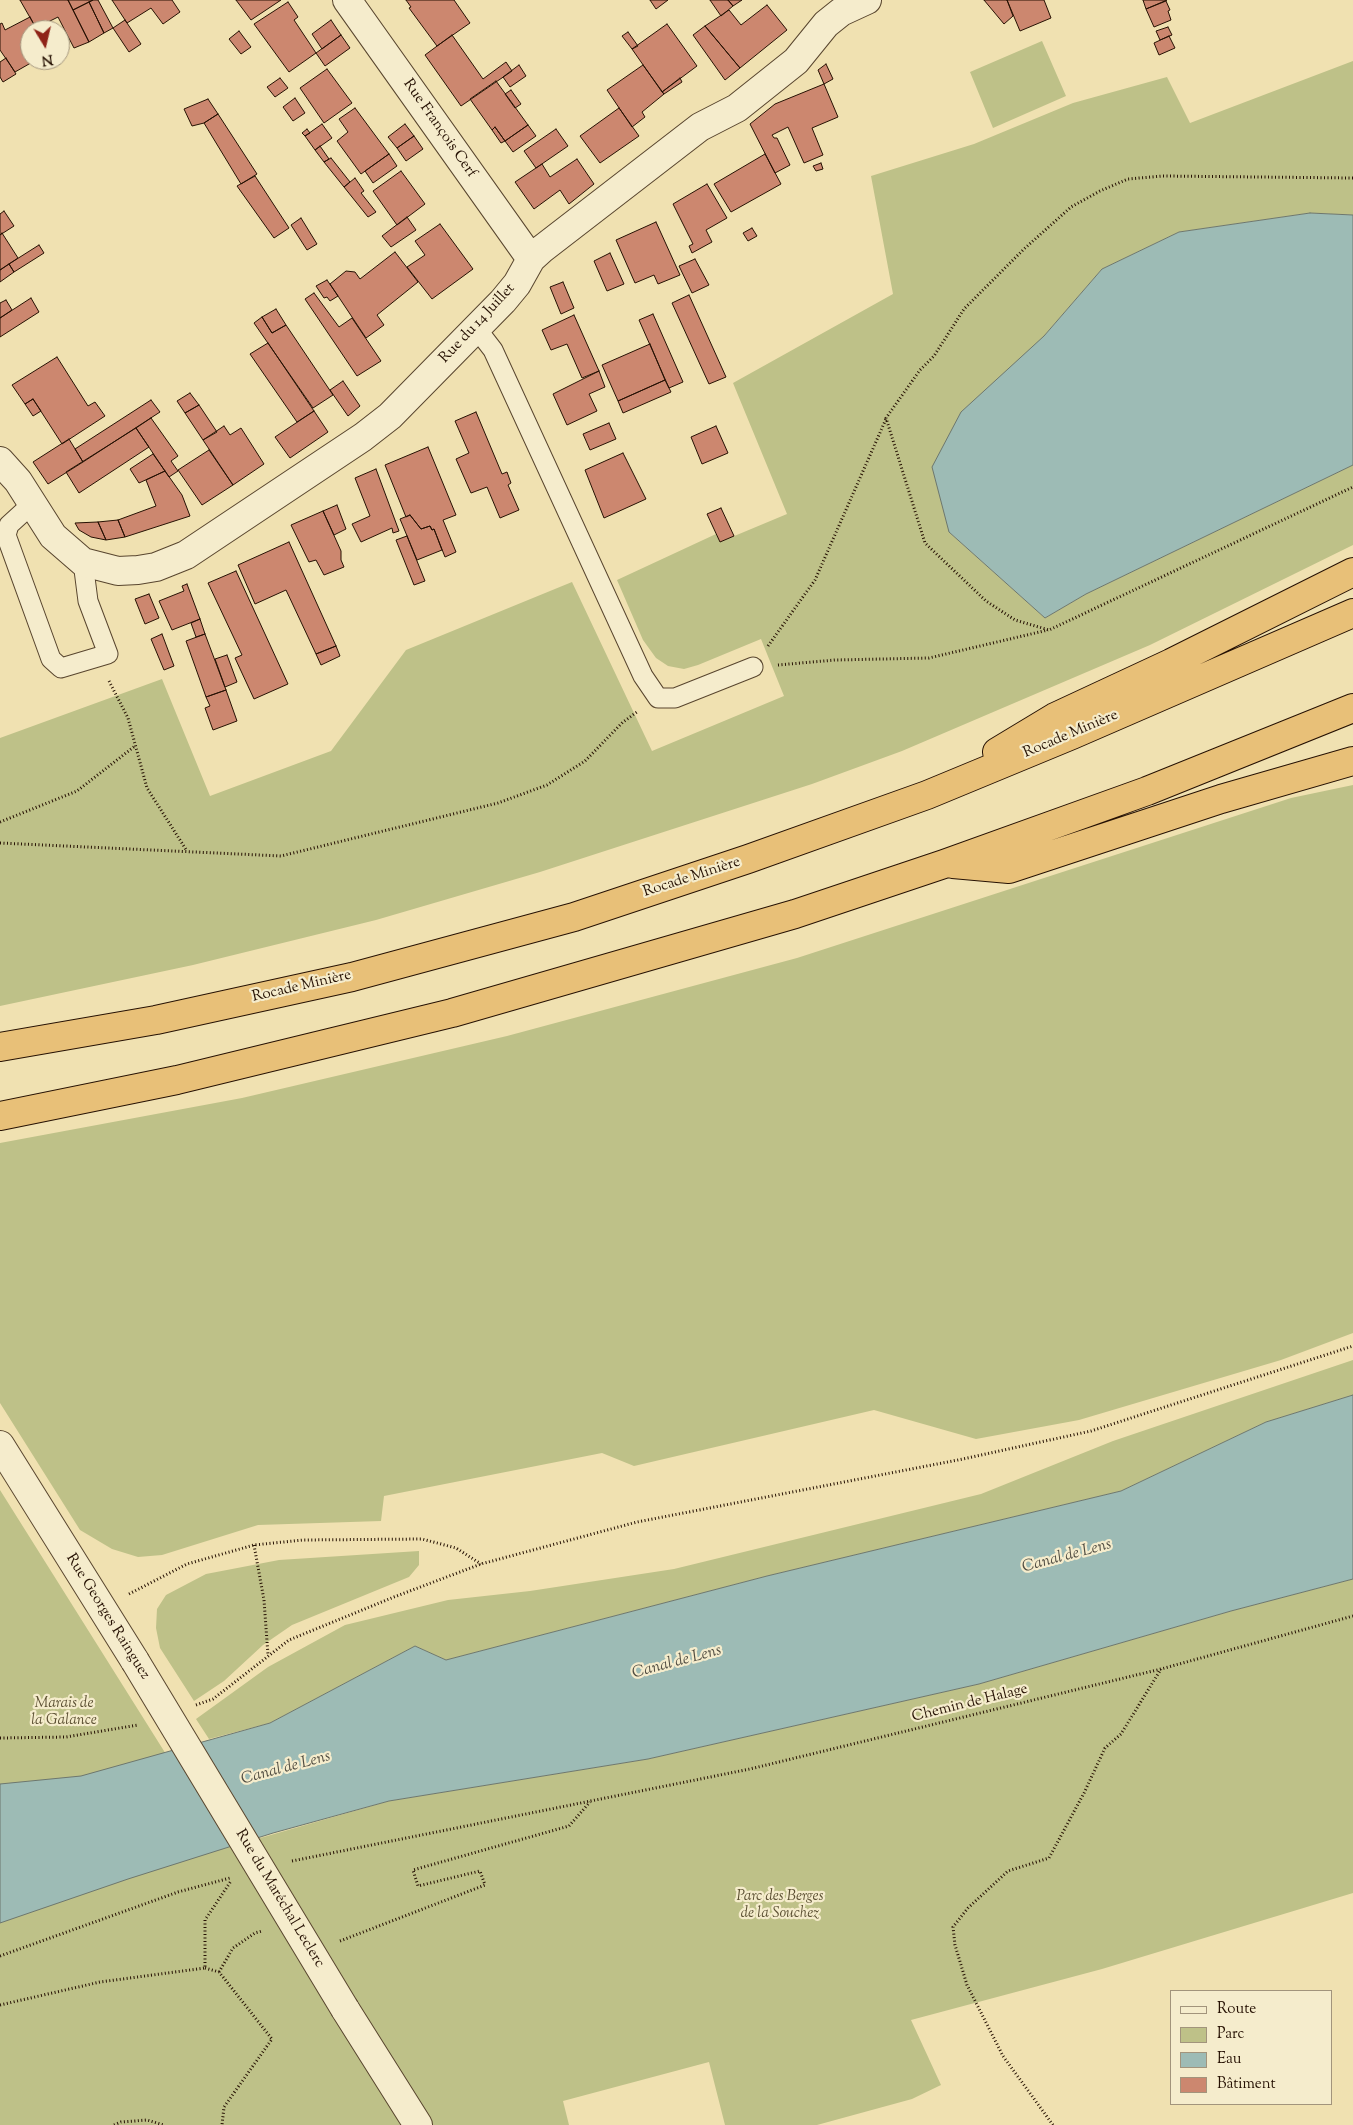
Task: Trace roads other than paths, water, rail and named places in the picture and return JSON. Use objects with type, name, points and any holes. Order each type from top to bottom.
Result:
[{"type":"highway","points":[[927,794],[1055,716],[1171,663],[1353,572]]},
{"type":"highway","name":"Rocade Minière","points":[[0,1047],[156,1020],[343,979],[555,922],[748,859],[927,794],[1072,735],[1353,613]]},
{"type":"highway","points":[[0,1116],[177,1080],[452,1013],[795,914],[944,864],[1147,791],[1353,708]]},
{"type":"highway","points":[[944,864],[1010,869],[1221,799],[1353,761]]},
{"type":"street","name":"Rue François Cerf","points":[[347,0],[531,259]]},
{"type":"street","name":"Rue du 14 Juillet","points":[[83,562],[118,571],[138,570],[156,567],[186,555],[364,437],[390,416],[476,328],[517,284],[531,259],[700,127],[737,108],[796,61],[838,6],[867,0]]},
{"type":"street","points":[[0,461],[18,481],[52,536],[83,562]]},
{"type":"street","name":"Rue Georges Rainguez","points":[[0,1445],[135,1661],[212,1789]]},
{"type":"street","name":"Rue du Maréchal Leclerc","points":[[212,1789],[345,2009],[418,2125]]},
{"type":"lane","points":[[476,328],[493,350],[643,676],[658,698],[674,698],[753,667]]},
{"type":"lane","points":[[32,504],[8,525],[6,535],[51,659],[61,668],[108,654],[88,601],[83,562]]},
{"type":"water","points":[[1310,213],[1353,215],[1353,465],[1086,594],[1045,618],[949,532],[932,467],[961,412],[1044,336],[1102,269],[1179,232]]},
{"type":"water","name":"Canal de Lens","points":[[1353,1395],[1353,1579],[1231,1611],[979,1684],[648,1759],[389,1801],[273,1833],[128,1879],[0,1923],[0,1784],[81,1776],[270,1723],[415,1646],[446,1660],[767,1576],[1121,1491],[1266,1422]]},
{"type":"park label","name":"Marais de la Galance","points":[[64,1712]]},
{"type":"park label","name":"Parc des Berges de la Souchez","points":[[780,1906]]}]
